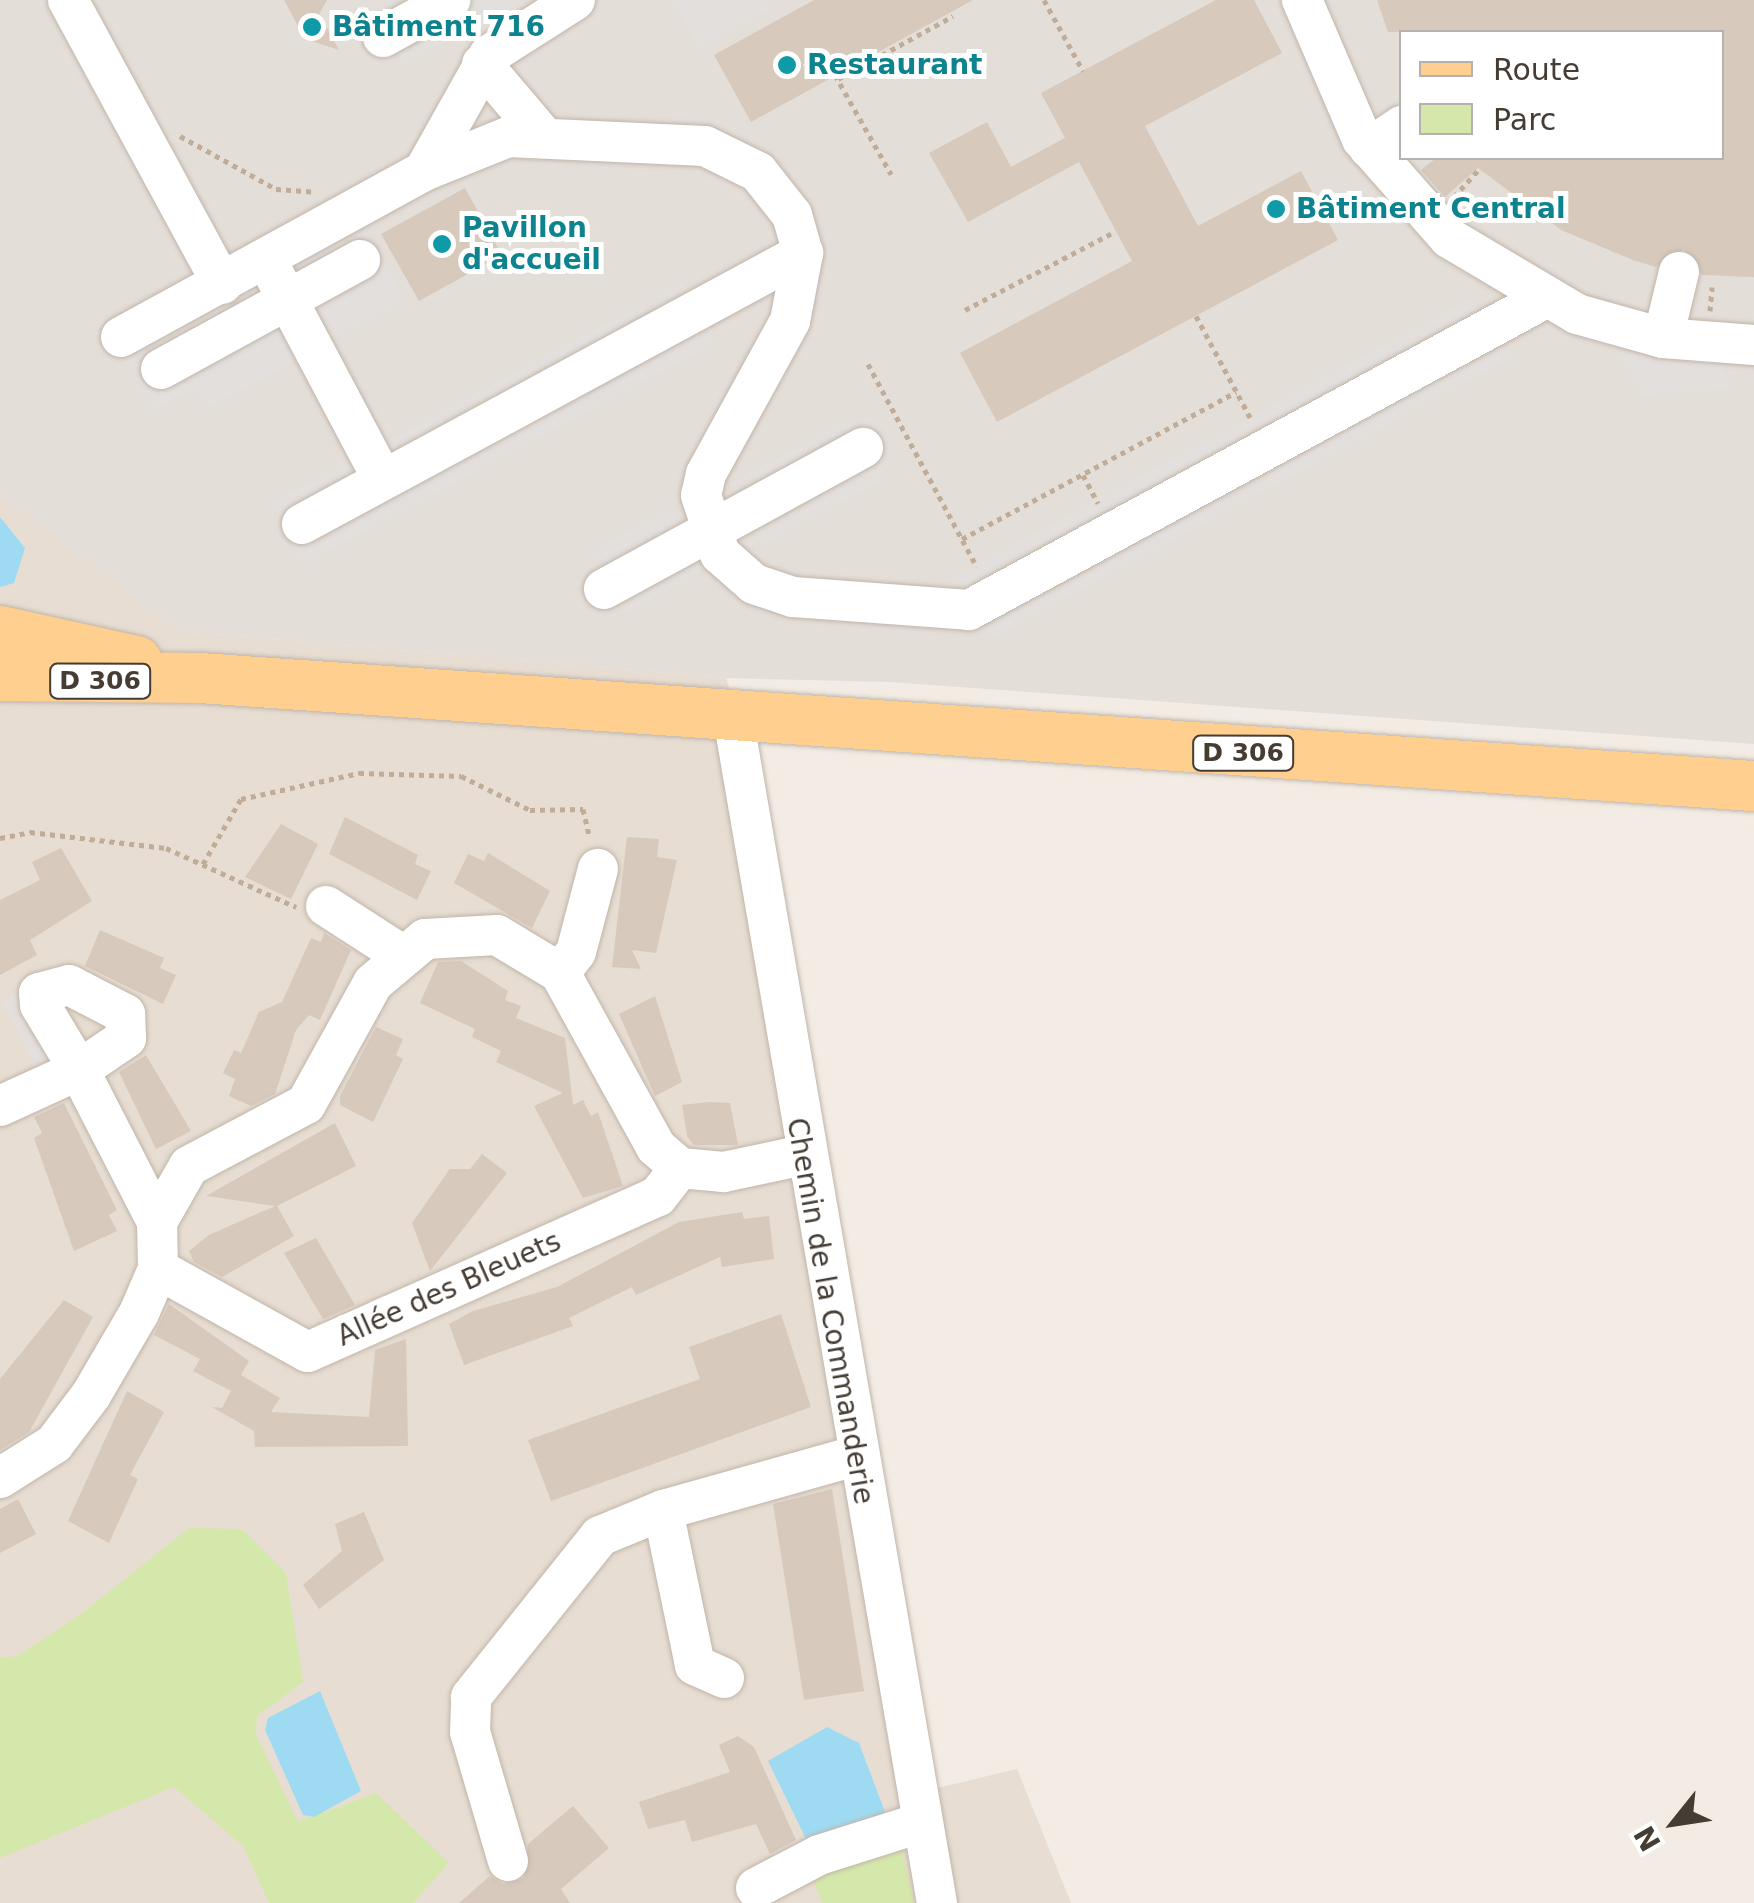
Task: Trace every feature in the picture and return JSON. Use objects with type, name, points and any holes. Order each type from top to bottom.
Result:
[{"type":"main road","name":"D 306","points":[[0,631],[200,678]]},
{"type":"main road","name":"D 306","points":[[0,676],[200,678],[1754,786]]},
{"type":"street","points":[[68,0],[222,284]]},
{"type":"street","points":[[383,37],[450,0]]},
{"type":"street","points":[[424,171],[482,64],[516,31],[573,0]]},
{"type":"street","points":[[1302,0],[1326,72],[1385,137],[1399,159]]},
{"type":"street","points":[[482,64],[543,136]]},
{"type":"street","points":[[121,336],[424,171],[508,136],[705,146],[758,172],[792,214],[803,252],[790,321],[711,455],[701,495],[710,532],[738,574],[793,597],[970,610],[1544,299]]},
{"type":"street","points":[[1399,160],[1448,238],[1544,299],[1663,338],[1754,345]]},
{"type":"street","points":[[302,524],[803,252]]},
{"type":"street","points":[[266,259],[383,480]]},
{"type":"street","points":[[161,368],[360,260]]},
{"type":"street","points":[[1663,338],[1679,272]]},
{"type":"street","points":[[604,589],[863,448]]},
{"type":"street","name":"Chemin de la Commanderie","points":[[733,717],[855,1456],[937,1903]]},
{"type":"street","points":[[560,973],[576,952],[598,869]]},
{"type":"street","points":[[326,906],[402,955]]},
{"type":"street","points":[[157,1222],[189,1166],[306,1104],[373,983],[402,955],[458,931],[498,934],[560,973],[656,1147],[680,1168],[724,1172],[804,1155]]},
{"type":"street","points":[[0,1106],[78,1070],[157,1222],[158,1268],[54,1444],[0,1478]]},
{"type":"street","name":"Allée des Bleuets","points":[[158,1268],[308,1352],[658,1196],[680,1168]]},
{"type":"street","points":[[508,1861],[470,1732],[471,1697],[600,1536],[662,1510],[855,1456]]},
{"type":"street","points":[[662,1510],[695,1665],[724,1678]]},
{"type":"street","points":[[756,1888],[818,1855],[920,1823]]},
{"type":"path","points":[[1044,0],[1083,71]]},
{"type":"path","points":[[892,174],[837,77],[953,16]]},
{"type":"path","points":[[173,132],[276,189],[326,193]]},
{"type":"path","points":[[966,310],[1116,231]]},
{"type":"path","points":[[1196,316],[1252,421]]},
{"type":"path","points":[[868,364],[977,567]]},
{"type":"path","points":[[962,539],[1236,392]]},
{"type":"path","points":[[1083,474],[1098,503]]},
{"type":"path","points":[[203,864],[230,810],[258,790],[414,772],[461,776],[530,810],[583,809],[592,824],[584,864],[598,869]]},
{"type":"path","points":[[0,838],[131,843],[203,864],[308,913],[326,906]]},
{"type":"shaded area","points":[[0,0],[1754,0],[1754,744],[890,682],[726,678],[179,631],[0,494]]},
{"type":"shaded area","points":[[376,0],[520,0],[401,65],[368,4]]},
{"type":"shaded area","points":[[673,0],[767,0],[772,8],[699,48]]},
{"type":"shaded area","points":[[363,225],[405,300],[212,406],[189,391],[154,410],[125,355]]},
{"type":"shaded area","points":[[684,282],[716,342],[304,564],[271,503]]},
{"type":"shaded area","points":[[1470,299],[1514,356],[990,639],[957,575]]},
{"type":"shaded area","points":[[1609,325],[1714,344],[1729,388],[1642,396]]},
{"type":"shaded area","points":[[848,420],[881,481],[762,545],[729,484]]},
{"type":"shaded area","points":[[0,494],[179,631],[726,678],[761,785],[929,1790],[1017,1769],[1071,1903],[0,1903]]},
{"type":"shaded area","points":[[670,508],[705,570],[626,613],[591,552]]},
{"type":"shaded area","points":[[21,991],[56,1058],[36,1068],[2,1001]]},
{"type":"green space","points":[[189,1528],[242,1529],[286,1573],[303,1682],[257,1716],[256,1734],[298,1822],[376,1793],[449,1863],[413,1903],[269,1903],[243,1846],[174,1787],[0,1858],[0,1658],[18,1656],[81,1614]]},
{"type":"green space","points":[[901,1846],[914,1903],[822,1903],[810,1870]]},
{"type":"water","points":[[0,517],[25,548],[14,583],[0,587]]},
{"type":"water","points":[[320,1691],[361,1791],[314,1817],[303,1815],[265,1730],[268,1718]]},
{"type":"water","points":[[827,1727],[859,1743],[885,1812],[860,1832],[810,1847],[768,1761]]},
{"type":"building","name":"Bâtiment 716","points":[[284,0],[327,0],[319,14],[339,50],[305,39]]},
{"type":"building","name":"Restaurant","points":[[814,0],[973,0],[751,122],[714,55]]},
{"type":"building","name":"Bâtiment Central","points":[[1216,0],[1254,0],[1282,53],[1145,126],[1198,226],[1301,171],[1338,240],[997,422],[960,353],[1132,261],[1079,162],[968,222],[929,153],[987,122],[1011,167],[1065,138],[1041,93]]},
{"type":"building","points":[[1377,0],[1754,0],[1754,277],[1702,275],[1684,249],[1656,267],[1633,260],[1561,230],[1478,168],[1445,197],[1421,170],[1434,160],[1724,160],[1724,30],[1388,32]]},
{"type":"building","name":"Pavillon d'accueil","points":[[465,188],[502,255],[419,301],[381,234]]},
{"type":"building","points":[[345,817],[418,855],[415,864],[431,871],[417,900],[329,854]]},
{"type":"building","points":[[281,824],[318,844],[291,899],[245,877]]},
{"type":"building","points":[[627,837],[659,839],[657,857],[677,860],[656,953],[632,950],[641,969],[612,967]]},
{"type":"building","points":[[61,848],[92,901],[30,940],[37,955],[0,975],[0,900],[40,880],[32,862]]},
{"type":"building","points":[[488,853],[550,891],[532,928],[454,883],[468,854],[484,861]]},
{"type":"building","points":[[100,930],[164,958],[160,968],[176,975],[163,1004],[85,966]]},
{"type":"building","points":[[324,933],[351,950],[320,1020],[309,1015],[296,1030],[275,1094],[251,1106],[229,1096],[235,1079],[223,1073],[234,1050],[241,1053],[259,1012],[282,1002],[311,938],[321,942]]},
{"type":"building","points":[[461,961],[508,991],[505,1000],[521,1006],[516,1018],[565,1038],[573,1105],[583,1100],[591,1116],[598,1112],[623,1186],[583,1198],[534,1106],[563,1093],[496,1062],[501,1051],[472,1037],[475,1029],[420,1003],[438,962]]},
{"type":"building","points":[[655,996],[682,1082],[655,1096],[619,1014]]},
{"type":"building","points":[[376,1027],[403,1039],[396,1055],[403,1059],[373,1122],[340,1105],[340,1096]]},
{"type":"building","points":[[146,1055],[191,1131],[156,1149],[119,1072]]},
{"type":"building","points":[[64,1103],[117,1210],[109,1215],[117,1231],[74,1251],[34,1138],[42,1133],[34,1117]]},
{"type":"building","points":[[730,1103],[738,1145],[694,1145],[687,1136],[682,1105]]},
{"type":"building","points":[[335,1123],[356,1166],[277,1206],[294,1236],[222,1277],[194,1262],[189,1251],[209,1235],[275,1206],[206,1196]]},
{"type":"building","points":[[482,1154],[507,1173],[430,1271],[412,1223],[450,1169],[470,1169]]},
{"type":"building","points":[[742,1212],[744,1219],[769,1216],[774,1259],[722,1267],[720,1257],[636,1295],[632,1287],[569,1318],[573,1326],[464,1365],[449,1324],[473,1311],[557,1287],[679,1222]]},
{"type":"building","points":[[316,1238],[355,1305],[323,1319],[284,1253]]},
{"type":"building","points":[[64,1300],[93,1317],[29,1432],[0,1450],[0,1379]]},
{"type":"building","points":[[169,1304],[249,1361],[241,1375],[280,1398],[271,1412],[369,1417],[375,1350],[406,1339],[408,1446],[255,1447],[254,1431],[212,1407],[222,1408],[231,1391],[193,1371],[200,1359],[154,1335]]},
{"type":"building","points":[[781,1314],[811,1407],[551,1501],[528,1440],[700,1379],[689,1347]]},
{"type":"building","points":[[127,1391],[164,1412],[130,1475],[138,1479],[109,1543],[68,1521]]},
{"type":"building","points":[[832,1489],[864,1691],[804,1700],[773,1504]]},
{"type":"building","points":[[18,1499],[36,1534],[0,1553],[0,1509]]},
{"type":"building","points":[[364,1512],[384,1560],[319,1609],[303,1585],[342,1551],[335,1524]]},
{"type":"building","points":[[738,1736],[754,1747],[796,1840],[770,1854],[756,1824],[692,1842],[685,1820],[648,1829],[639,1802],[730,1772],[719,1745]]},
{"type":"building","points":[[573,1806],[609,1848],[561,1889],[570,1903],[459,1903],[490,1876],[503,1884],[524,1878],[528,1844]]},
{"type":"place","name":"Bâtiment 716","points":[[312,27]]},
{"type":"place","name":"Restaurant","points":[[787,65]]},
{"type":"place","name":"Bâtiment Central","points":[[1276,209]]},
{"type":"place","name":"Pavillon d'accueil","points":[[442,244]]}]
